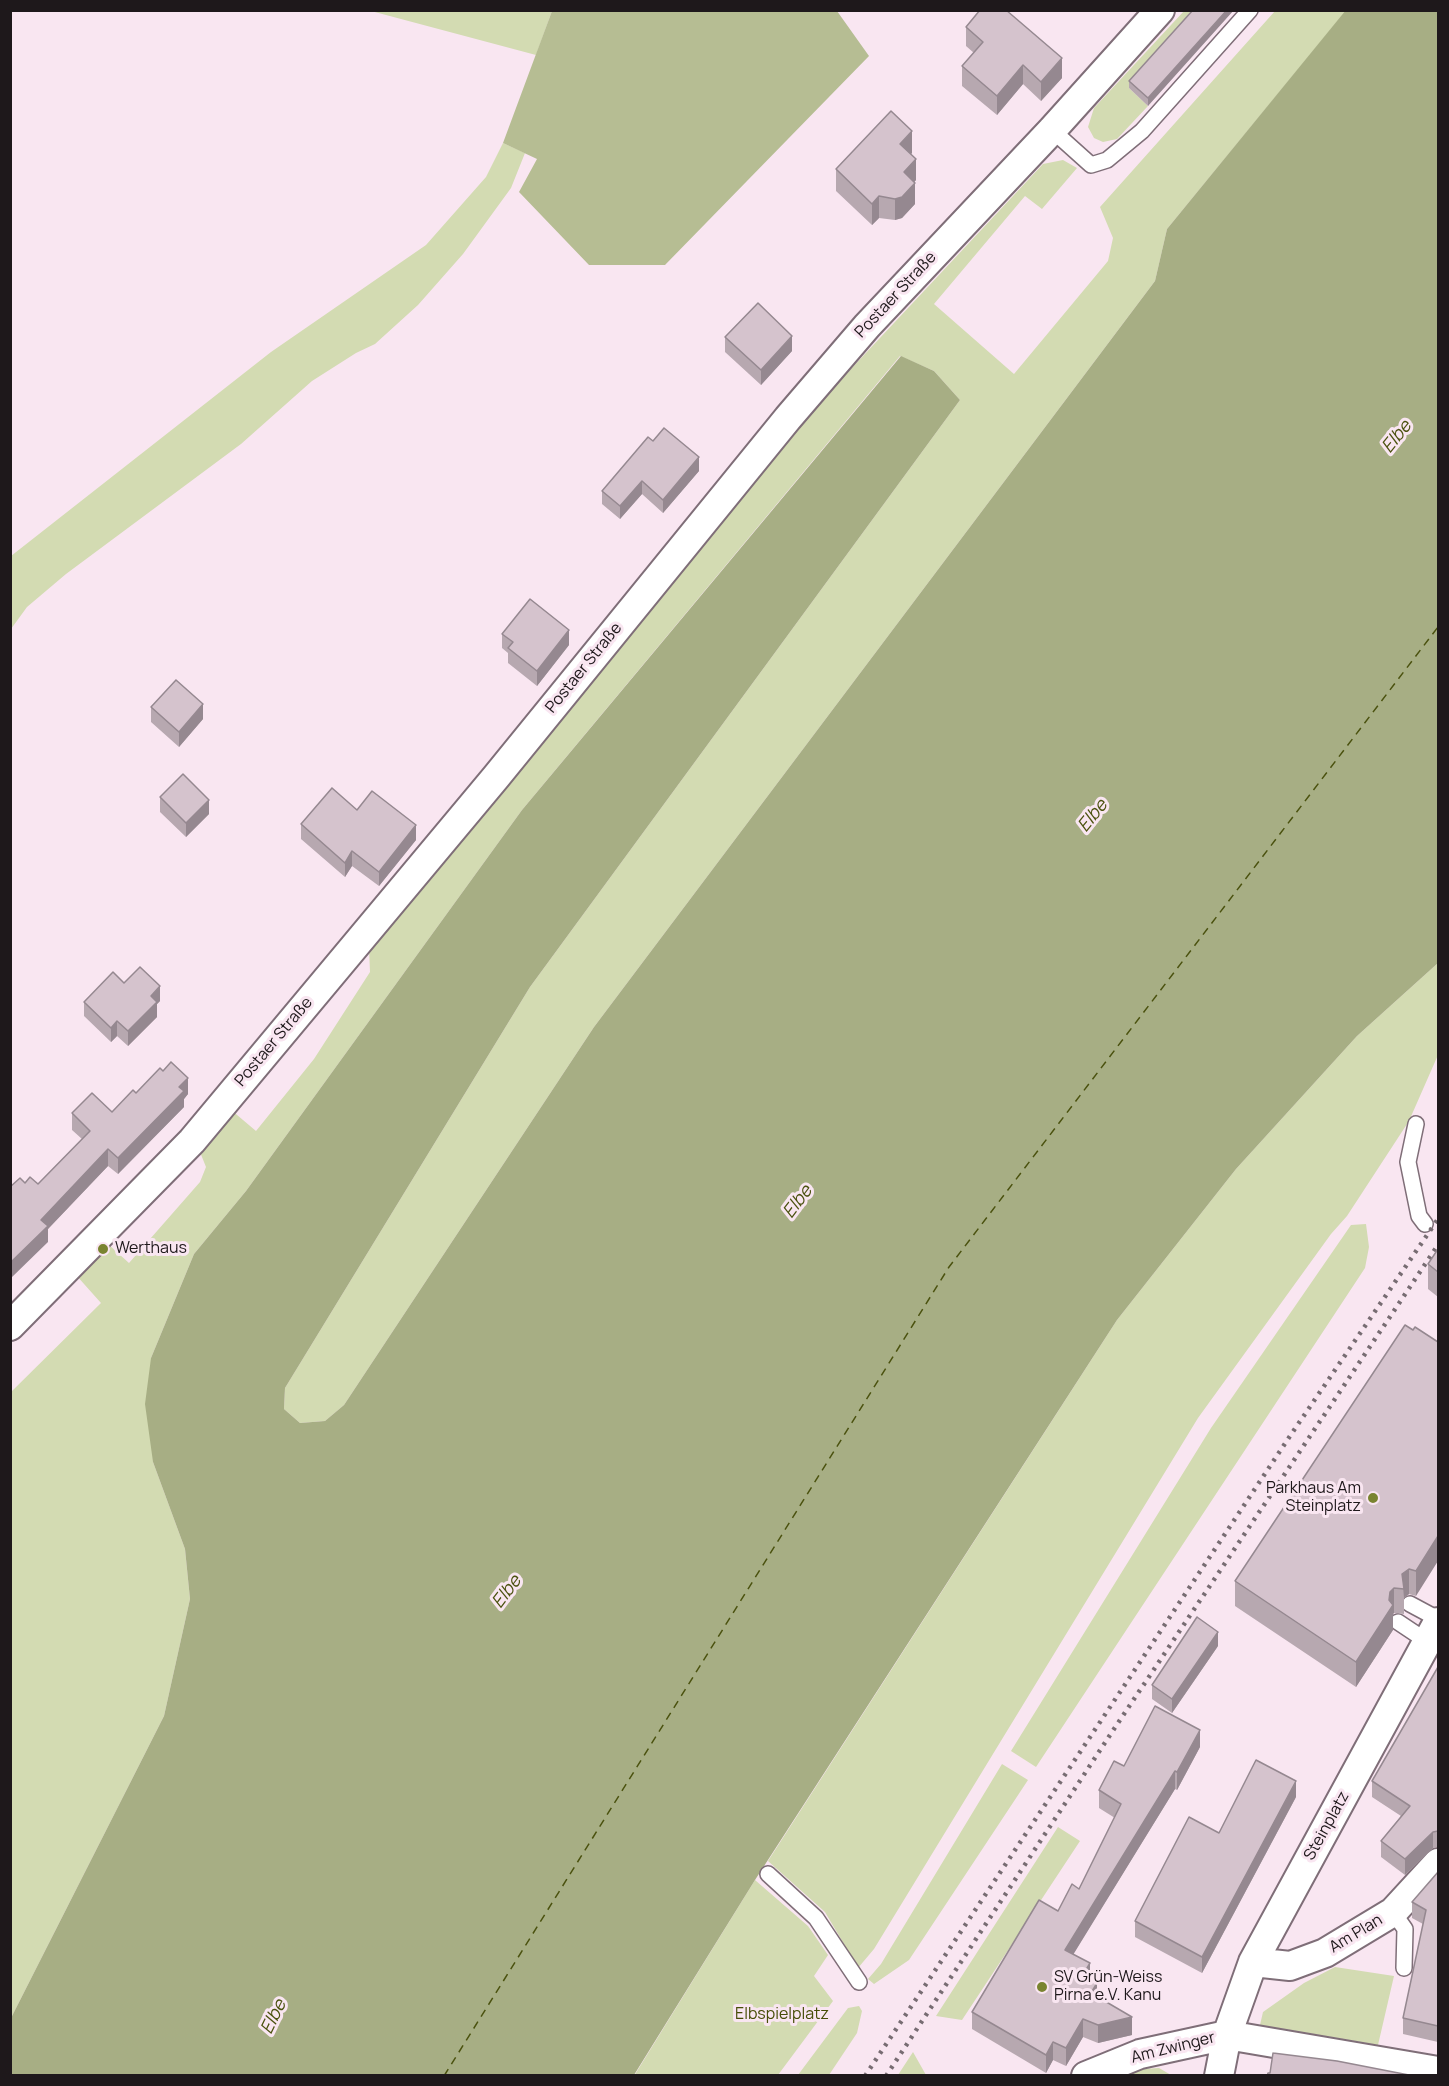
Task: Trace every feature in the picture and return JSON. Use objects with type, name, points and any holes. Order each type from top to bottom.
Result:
[{"type":"street","name":"Postaer Straße","points":[[10,1326],[192,1141],[496,777],[795,409],[867,326],[1052,130],[1160,10]]},
{"type":"street","name":"Steinplatz","points":[[1219,2076],[1227,2035],[1253,1962],[1435,1628]]},
{"type":"street","name":"Am Plan","points":[[1253,1962],[1290,1966],[1325,1953],[1394,1912],[1438,1863]]},
{"type":"street","points":[[1227,2035],[1438,2071]]},
{"type":"street","name":"Am Zwinger","points":[[1086,2076],[1140,2054],[1227,2035]]},
{"type":"lane","points":[[1052,130],[1091,165],[1107,160],[1142,131],[1250,10]]},
{"type":"lane","points":[[1416,1124],[1408,1162],[1419,1216],[1425,1224]]},
{"type":"lane","points":[[1410,1604],[1435,1628]]},
{"type":"lane","points":[[1398,1622],[1435,1628]]},
{"type":"lane","points":[[768,1875],[816,1918],[859,1982]]},
{"type":"lane","points":[[1394,1912],[1405,1929],[1404,1968]]},
{"type":"green space","points":[[371,11],[552,11],[536,55]]},
{"type":"green space","points":[[1184,11],[1199,11],[1129,88],[1148,106],[1117,139],[1103,142],[1094,138],[1088,127],[1094,108]]},
{"type":"green space","points":[[1275,11],[1346,11],[1167,229],[1155,281],[594,1027],[344,1405],[325,1421],[300,1423],[284,1409],[285,1388],[530,987],[960,400],[934,371],[900,356],[522,810],[246,1191],[194,1254],[151,1358],[153,1462],[185,1549],[190,1599],[164,1716],[11,2018],[11,1392],[101,1303],[76,1275],[108,1244],[129,1263],[200,1182],[206,1167],[198,1147],[230,1109],[256,1131],[314,1059],[370,972],[369,948],[819,403],[1043,164],[1063,160],[1077,168],[1042,209],[1025,196],[934,304],[1014,374],[1108,261],[1113,238],[1100,207]]},
{"type":"green space","points":[[503,143],[525,153],[511,188],[463,254],[418,305],[375,344],[356,353],[312,381],[241,444],[66,574],[27,607],[11,629],[11,556],[271,352],[426,245],[486,177]]},
{"type":"green space","points":[[1438,963],[1438,1055],[1409,1121],[1347,1216],[1331,1234],[1198,1418],[874,1949],[858,1968],[825,1912],[768,1861],[1117,1320],[1236,1169],[1357,1036]]},
{"type":"green space","points":[[1366,1224],[1369,1247],[1365,1268],[1036,1767],[1011,1751],[1211,1428],[1351,1225]]},
{"type":"green space","points":[[1002,1764],[1028,1780],[909,1960],[874,1984],[868,1979],[881,1964]]},
{"type":"green space","points":[[1058,1827],[1080,1841],[962,2020],[936,2016]]},
{"type":"green space","name":"Elbspielplatz","points":[[755,1880],[808,1926],[828,1955],[814,1976],[833,2001],[778,2075],[634,2076]]},
{"type":"green space","points":[[1335,1967],[1394,1976],[1378,2045],[1260,2025],[1263,2012],[1304,1983]]},
{"type":"green space","points":[[859,2006],[862,2011],[857,2033],[829,2075],[798,2075],[848,2008]]},
{"type":"green space","points":[[913,2052],[926,2075],[898,2075]]},
{"type":"green space","points":[[1159,2068],[1171,2075],[1127,2075],[1142,2069]]},
{"type":"shaded area","points":[[552,11],[837,11],[869,56],[665,265],[589,265],[519,192],[537,159],[503,143]]},
{"type":"water","name":"Elbe","points":[[1346,10],[1438,11],[1438,963],[1357,1036],[1236,1169],[1117,1320],[755,1880],[634,2075],[11,2075],[11,2018],[164,1716],[190,1599],[185,1549],[153,1462],[145,1404],[151,1358],[194,1254],[246,1191],[522,810],[901,356],[934,371],[960,400],[530,987],[285,1388],[284,1409],[300,1423],[325,1421],[344,1405],[594,1027],[1155,281],[1167,229]]},
{"type":"building","points":[[980,10],[1006,10],[1062,58],[1041,82],[1023,65],[997,96],[962,66],[983,42],[966,27]]},
{"type":"building","points":[[1193,10],[1227,10],[1148,98],[1129,81]]},
{"type":"building","points":[[891,111],[912,131],[900,144],[916,159],[904,172],[915,183],[902,197],[895,199],[879,196],[872,204],[836,169]]},
{"type":"building","points":[[758,303],[792,336],[761,370],[725,337]]},
{"type":"building","points":[[664,428],[699,457],[663,500],[642,481],[620,506],[602,491],[648,437],[653,441]]},
{"type":"building","points":[[530,599],[569,630],[537,671],[508,648],[513,642],[502,634]]},
{"type":"building","points":[[176,680],[203,704],[179,732],[151,707]]},
{"type":"building","points":[[183,774],[209,800],[186,823],[160,797]]},
{"type":"building","points":[[332,788],[357,810],[372,791],[416,825],[379,872],[352,851],[345,863],[301,824]]},
{"type":"building","points":[[140,967],[160,986],[151,996],[157,1002],[128,1031],[117,1021],[111,1028],[84,1002],[113,972],[124,983]]},
{"type":"building","points":[[171,1062],[188,1078],[179,1087],[184,1091],[118,1158],[108,1149],[41,1220],[48,1226],[10,1263],[10,1187],[20,1178],[25,1183],[30,1177],[38,1184],[90,1131],[72,1113],[92,1093],[112,1112],[133,1090],[136,1093],[160,1068],[163,1071]]},
{"type":"building","points":[[1438,1249],[1438,1272],[1428,1264]]},
{"type":"building","name":"Parkhaus Am Steinplatz","points":[[1405,1325],[1413,1330],[1415,1327],[1438,1342],[1438,1536],[1416,1571],[1409,1569],[1402,1574],[1404,1589],[1394,1588],[1390,1592],[1389,1600],[1393,1605],[1356,1662],[1235,1581]]},
{"type":"building","points":[[1197,1617],[1218,1632],[1172,1699],[1152,1685]]},
{"type":"building","points":[[1438,1667],[1438,1831],[1433,1832],[1405,1859],[1381,1841],[1410,1806],[1372,1781]]},
{"type":"building","points":[[1155,1706],[1200,1730],[1177,1772],[1175,1771],[1065,1950],[1090,1963],[1083,1975],[1097,1983],[1091,1993],[1132,2017],[1098,2025],[1083,2019],[1066,2048],[1053,2042],[1046,2055],[972,2012],[1039,1900],[1058,1911],[1072,1884],[1079,1889],[1121,1804],[1099,1790],[1114,1761],[1124,1766]]},
{"type":"building","points":[[1256,1760],[1296,1781],[1202,1957],[1135,1921],[1189,1817],[1219,1833]]},
{"type":"building","points":[[1438,1872],[1438,2026],[1403,2018],[1426,1910],[1412,1902]]},
{"type":"building","points":[[1273,2053],[1337,2061],[1414,2076],[1267,2076],[1270,2073]]},
{"type":"ferry route","points":[[444,2076],[949,1267],[1438,627]]},
{"type":"railway","points":[[865,2076],[1290,1436],[1438,1219]]},
{"type":"railway","points":[[886,2076],[1114,1729],[1438,1245]]},
{"type":"place","name":"Werthaus","points":[[103,1249]]},
{"type":"place","name":"Parkhaus Am Steinplatz","points":[[1373,1498]]},
{"type":"place","name":"SV Grün-Weiss Pirna e.V. Kanu","points":[[1042,1987]]}]
